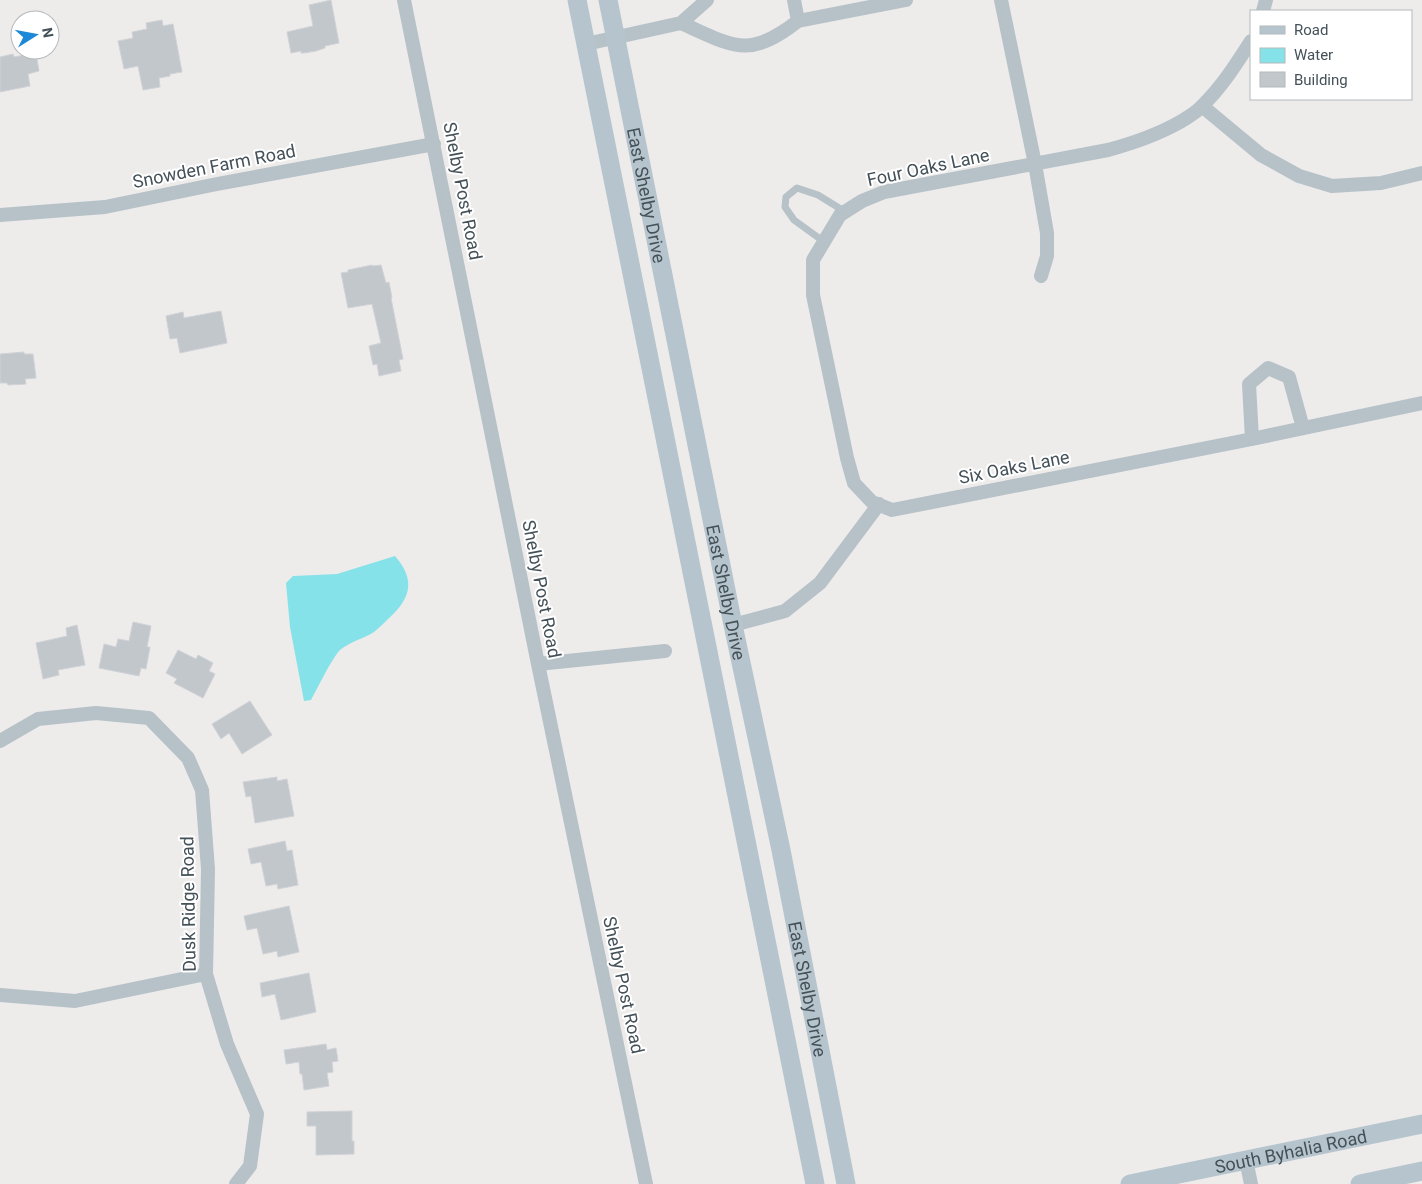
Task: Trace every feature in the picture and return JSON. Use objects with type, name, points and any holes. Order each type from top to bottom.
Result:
[{"type":"main road","name":"East Shelby Drive","points":[[577,0],[815,1184]]},
{"type":"main road","name":"East Shelby Drive","points":[[608,0],[733,626],[781,850],[846,1184]]},
{"type":"main road","name":"South Byhalia Road","points":[[1130,1184],[1422,1124]]},
{"type":"main road","points":[[1360,1184],[1422,1171]]},
{"type":"street","name":"Shelby Post Road","points":[[404,0],[538,664],[646,1184]]},
{"type":"street","points":[[586,44],[681,23],[707,0]]},
{"type":"street","points":[[794,0],[798,21]]},
{"type":"street","points":[[681,23],[724,42],[741,47],[755,46],[787,30],[798,21],[906,0]]},
{"type":"street","points":[[1001,0],[1035,164],[1046,233],[1047,256],[1041,276]]},
{"type":"street","name":"Four Oaks Lane","points":[[840,422],[813,295],[813,260],[844,211],[884,192],[1108,150],[1134,143],[1162,132],[1195,113],[1202,106],[1228,77],[1250,43]]},
{"type":"street","points":[[1202,106],[1261,156],[1299,176],[1332,186],[1381,183],[1422,173]]},
{"type":"street","name":"Snowden Farm Road","points":[[0,215],[105,207],[226,182],[434,144]]},
{"type":"street","points":[[1252,439],[1249,384],[1268,368],[1289,377],[1304,428]]},
{"type":"street","name":"Six Oaks Lane","points":[[840,422],[854,483],[872,502],[892,510],[1422,404]]},
{"type":"street","points":[[733,626],[785,612],[820,583],[879,504]]},
{"type":"street","points":[[538,664],[665,651]]},
{"type":"street","name":"Dusk Ridge Road","points":[[0,741],[38,719],[96,713],[149,718],[188,758],[202,790],[208,869],[206,974],[227,1044],[257,1114],[250,1166],[236,1184]]},
{"type":"street","points":[[0,995],[75,1001],[206,974]]},
{"type":"street","points":[[1246,1160],[1251,1184]]},
{"type":"lane","points":[[823,242],[794,220],[785,206],[786,197],[797,188],[818,195],[844,211]]},
{"type":"water","points":[[395,556],[402,565],[408,581],[406,597],[402,604],[374,632],[348,644],[340,650],[311,700],[304,701],[290,627],[286,583],[293,576],[337,574]]},
{"type":"building","points":[[331,0],[339,43],[325,46],[325,48],[316,51],[291,53],[287,32],[313,26],[309,5]]},
{"type":"building","points":[[162,20],[163,26],[173,24],[182,72],[159,78],[160,87],[143,90],[138,66],[124,69],[118,41],[133,38],[132,32],[147,29],[146,23]]},
{"type":"building","points":[[10,55],[10,60],[37,60],[39,71],[28,74],[30,86],[0,92],[0,57]]},
{"type":"building","points":[[372,265],[381,265],[386,283],[389,282],[403,359],[399,360],[401,371],[379,376],[377,364],[373,365],[369,346],[381,343],[372,304],[348,308],[341,273]]},
{"type":"building","points":[[221,311],[227,343],[180,353],[177,338],[170,339],[166,316],[183,312],[184,318]]},
{"type":"building","points":[[24,352],[24,354],[33,354],[36,378],[25,379],[26,384],[8,385],[7,383],[0,383],[0,354]]},
{"type":"building","points":[[133,622],[151,626],[147,647],[150,647],[146,669],[141,668],[139,676],[99,668],[104,644],[116,647],[118,639],[129,641]]},
{"type":"building","points":[[77,625],[85,665],[58,670],[59,675],[43,679],[36,643],[67,636],[66,628]]},
{"type":"building","points":[[178,650],[196,659],[198,655],[213,663],[209,671],[215,674],[203,698],[174,683],[177,679],[166,673]]},
{"type":"building","points":[[250,701],[272,735],[242,754],[229,733],[221,739],[212,724]]},
{"type":"building","points":[[277,777],[277,781],[287,779],[294,816],[255,823],[251,796],[246,797],[243,782]]},
{"type":"building","points":[[285,841],[287,851],[292,850],[298,885],[278,889],[277,884],[266,886],[261,862],[251,864],[248,849]]},
{"type":"building","points":[[289,906],[299,952],[278,957],[277,951],[263,954],[257,928],[247,930],[244,916]]},
{"type":"building","points":[[309,973],[316,1012],[281,1020],[275,994],[262,997],[260,983]]},
{"type":"building","points":[[326,1044],[327,1050],[336,1048],[338,1061],[332,1062],[333,1072],[327,1073],[329,1086],[304,1090],[299,1062],[286,1064],[284,1050]]},
{"type":"building","points":[[352,1111],[354,1154],[316,1155],[316,1126],[307,1126],[307,1112]]}]
